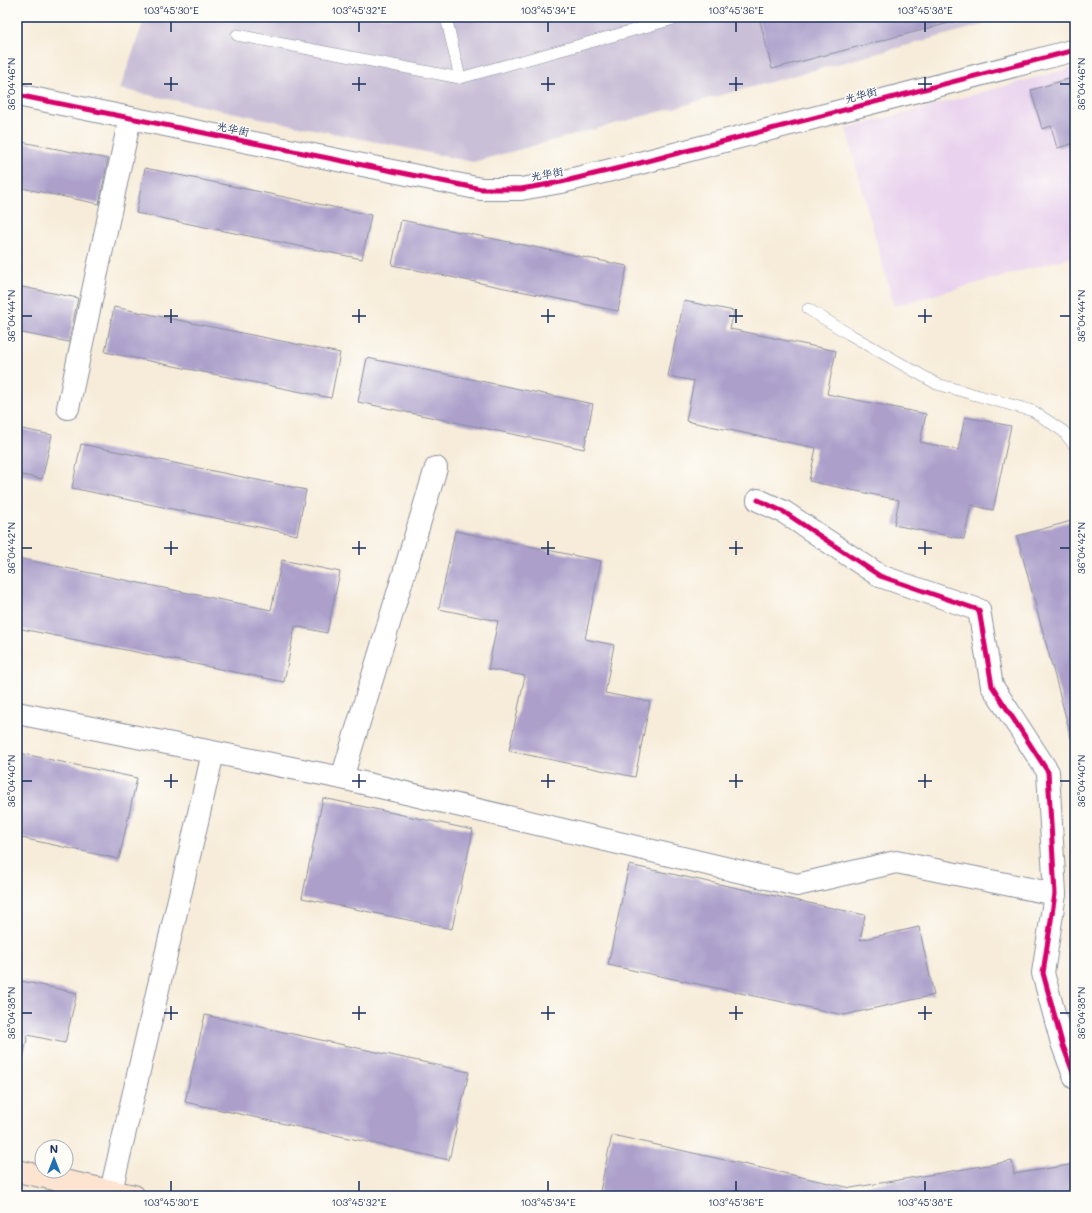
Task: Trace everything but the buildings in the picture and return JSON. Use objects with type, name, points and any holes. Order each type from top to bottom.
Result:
[{"type":"street","name":"光华街","points":[[17,95],[481,189],[521,189],[561,182],[636,164],[1075,50]]},
{"type":"street","points":[[68,408],[130,118]]},
{"type":"street","points":[[342,778],[436,468]]},
{"type":"street","points":[[758,500],[784,512],[880,576],[979,610],[992,686],[1048,772],[1055,894],[1043,973],[1062,1043],[1075,1078]]},
{"type":"street","points":[[17,713],[342,778],[797,885],[896,862],[1055,894]]},
{"type":"street","points":[[111,1191],[213,752]]},
{"type":"street","points":[[17,1171],[134,1196]]},
{"type":"lane","points":[[446,17],[460,78]]},
{"type":"lane","points":[[238,36],[460,78],[681,17]]},
{"type":"lane","points":[[808,309],[937,384],[1033,411],[1063,431],[1075,446]]},
{"type":"shaded area","points":[[145,17],[1012,17],[473,162],[120,89]]},
{"type":"shaded area","points":[[1075,67],[1075,256],[894,306],[846,129]]},
{"type":"cycle path","points":[[17,95],[481,189],[521,189],[561,182],[636,164],[1075,50]]},
{"type":"cycle path","points":[[758,500],[784,512],[880,576],[979,610],[992,686],[1048,772],[1055,894],[1043,973],[1062,1043],[1075,1078]]}]
